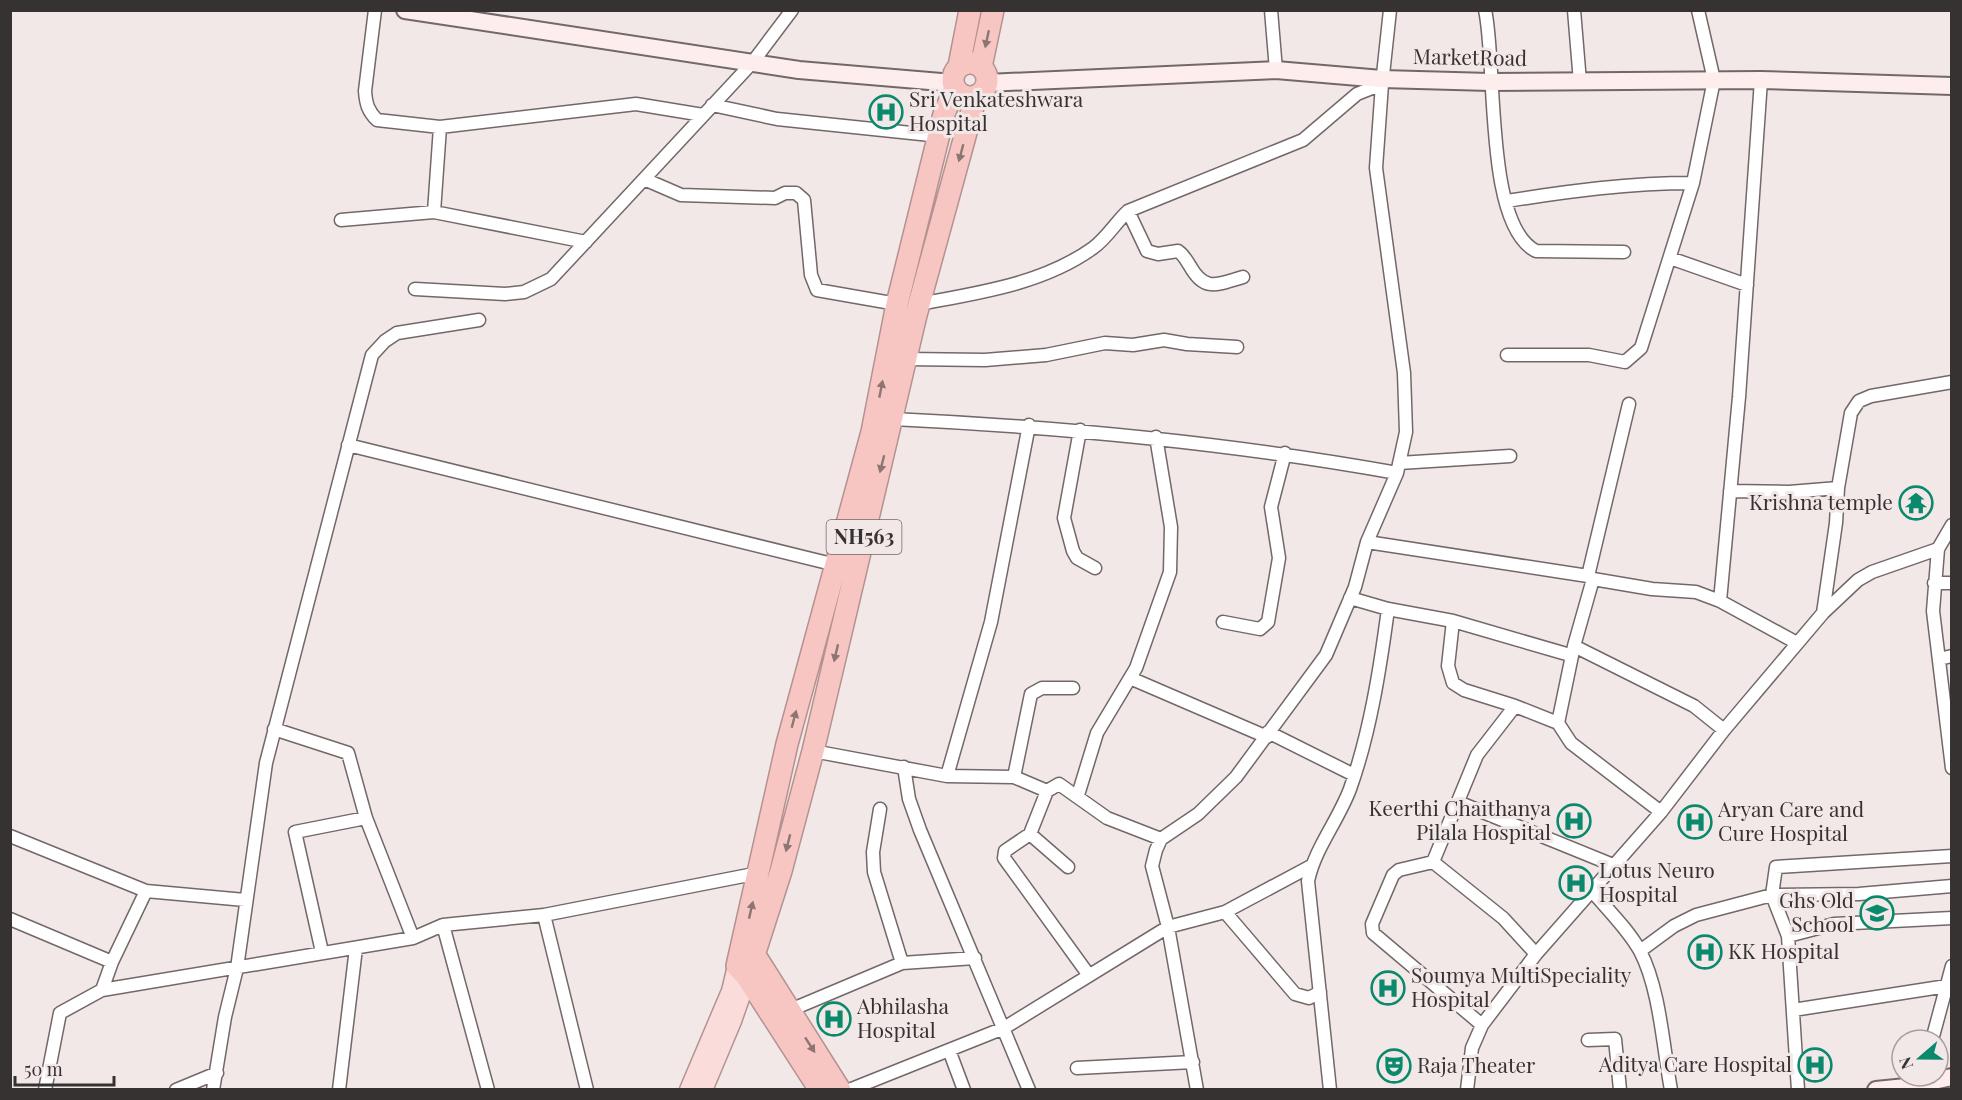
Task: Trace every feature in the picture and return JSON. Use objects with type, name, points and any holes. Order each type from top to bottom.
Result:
[{"type":"highway","name":"NH563","points":[[742,971],[813,751],[845,567],[897,304],[944,114],[955,79],[970,10]]},
{"type":"highway","name":"NH563","points":[[749,951],[759,873],[787,744],[892,419],[919,304],[981,82],[993,10]]},
{"type":"highway","points":[[970,62],[981,82],[964,96],[955,79],[970,62]]},
{"type":"highway","points":[[749,951],[840,1089]]},
{"type":"highway","points":[[742,971],[820,1089]]},
{"type":"main road","points":[[689,1089],[730,991],[742,971]]},
{"type":"main road","points":[[703,1089],[732,1021],[742,971]]},
{"type":"street","points":[[375,10],[365,91],[366,104],[370,113],[377,120],[440,127],[636,104],[703,115]]},
{"type":"street","points":[[405,10],[752,63],[955,79]]},
{"type":"street","points":[[415,289],[505,294],[524,292],[551,279],[752,63],[792,10]]},
{"type":"street","points":[[1271,10],[1276,70]]},
{"type":"street","points":[[1197,1089],[1168,927],[1152,866],[1161,839],[1198,814],[1236,777],[1326,655],[1350,598],[1367,542],[1398,468],[1406,432],[1404,373],[1377,168],[1382,82],[1390,10]]},
{"type":"street","points":[[1485,10],[1492,122],[1507,201],[1519,238],[1526,246],[1536,251],[1624,252]]},
{"type":"street","points":[[1574,10],[1581,82]]},
{"type":"street","points":[[1507,355],[1589,355],[1625,362],[1634,357],[1641,348],[1693,183],[1714,80],[1698,10]]},
{"type":"street","name":"MarketRoad","points":[[981,82],[1276,70],[1382,82],[1761,80],[1952,86]]},
{"type":"street","points":[[1720,601],[1747,285],[1761,80]]},
{"type":"street","points":[[919,304],[1053,272],[1101,242],[1111,227],[1128,211],[1303,140],[1357,94],[1382,82]]},
{"type":"street","points":[[712,105],[777,119],[940,136]]},
{"type":"street","points":[[434,212],[440,127]]},
{"type":"street","points":[[644,179],[681,195],[701,197],[775,198],[785,193],[796,192],[804,200],[811,275],[817,290],[897,304]]},
{"type":"street","points":[[1507,201],[1623,184],[1693,183]]},
{"type":"street","points":[[1128,211],[1147,251],[1158,254],[1178,251],[1194,274],[1207,284],[1216,285],[1243,277]]},
{"type":"street","points":[[341,220],[434,212],[586,242]]},
{"type":"street","points":[[1670,258],[1747,285]]},
{"type":"street","points":[[213,1089],[225,1017],[237,968],[245,900],[274,729],[372,355],[385,341],[397,333],[479,320]]},
{"type":"street","points":[[906,359],[985,360],[1046,355],[1105,343],[1133,345],[1164,340],[1187,344],[1237,346]]},
{"type":"street","points":[[1823,613],[1836,523],[1838,488],[1851,413],[1859,401],[1870,396],[1952,382]]},
{"type":"street","points":[[1558,723],[1572,650],[1591,577],[1629,404]]},
{"type":"street","points":[[892,419],[1029,425],[1156,437],[1398,468],[1510,456]]},
{"type":"street","points":[[947,776],[986,642],[1007,548],[1029,425]]},
{"type":"street","points":[[1080,430],[1064,518],[1077,558],[1095,567]]},
{"type":"street","points":[[1078,795],[1097,733],[1136,668],[1170,572],[1171,527],[1156,437]]},
{"type":"street","points":[[348,445],[845,567]]},
{"type":"street","points":[[1223,621],[1260,629],[1268,622],[1280,558],[1271,507],[1285,453]]},
{"type":"street","points":[[1730,491],[1789,492],[1838,488]]},
{"type":"street","points":[[1952,525],[1938,549],[1933,611],[1945,657],[1952,768]]},
{"type":"street","points":[[1367,542],[1591,577],[1652,589],[1696,592],[1720,601],[1797,644]]},
{"type":"street","points":[[1467,1089],[1472,1048],[1482,1025],[1536,954],[1661,812],[1724,730],[1823,613],[1858,580],[1872,572],[1938,549]]},
{"type":"street","points":[[1934,584],[1952,583]]},
{"type":"street","points":[[1350,598],[1388,609],[1453,621],[1572,650],[1694,706],[1724,730]]},
{"type":"street","points":[[1330,1089],[1308,881],[1311,866],[1349,790],[1354,775],[1374,689],[1388,609]]},
{"type":"street","points":[[1453,621],[1448,666],[1453,683],[1464,690],[1558,723],[1571,744],[1661,812]]},
{"type":"street","points":[[1130,678],[1267,735],[1354,775]]},
{"type":"street","points":[[1014,777],[1031,694],[1042,687],[1073,688]]},
{"type":"street","points":[[1433,862],[1477,755],[1515,706]]},
{"type":"street","points":[[274,729],[348,753],[366,818],[413,938]]},
{"type":"street","points":[[813,751],[947,776],[1014,777],[1047,791]]},
{"type":"street","points":[[903,767],[909,799],[920,830],[1029,1089]]},
{"type":"street","points":[[1088,974],[1005,861],[1005,850],[1030,834],[1047,791],[1059,784],[1078,795],[1107,818],[1161,839]]},
{"type":"street","points":[[1458,802],[1613,865]]},
{"type":"street","points":[[880,809],[873,852],[874,872],[902,963]]},
{"type":"street","points":[[322,952],[295,832],[366,818]]},
{"type":"street","points":[[1030,834],[1068,867]]},
{"type":"street","points":[[10,836],[146,891],[245,900]]},
{"type":"street","points":[[1798,1089],[1788,936],[1772,895],[1776,867],[1952,856]]},
{"type":"street","points":[[1433,862],[1503,918],[1536,954]]},
{"type":"street","points":[[1433,862],[1399,870],[1393,875],[1372,924],[1373,933],[1482,1025]]},
{"type":"street","points":[[849,1089],[1004,1028],[1088,974],[1168,927],[1225,912],[1311,866]]},
{"type":"street","points":[[45,1089],[60,1013],[102,990],[413,938],[443,925],[544,915],[759,873]]},
{"type":"street","points":[[1640,951],[1674,926],[1696,915],[1772,895],[1859,894],[1952,885]]},
{"type":"street","points":[[1591,890],[1640,951],[1650,978],[1671,1089]]},
{"type":"street","points":[[102,990],[112,962],[146,891]]},
{"type":"street","points":[[1225,912],[1294,994],[1309,998],[1320,992]]},
{"type":"street","points":[[544,915],[587,1089]]},
{"type":"street","points":[[1788,936],[1834,924],[1952,918]]},
{"type":"street","points":[[10,919],[112,962]]},
{"type":"street","points":[[443,925],[488,1089]]},
{"type":"street","points":[[339,1089],[356,948]]},
{"type":"street","points":[[788,1011],[902,963],[975,958]]},
{"type":"street","points":[[1935,1028],[1952,966]]},
{"type":"street","points":[[1793,1010],[1947,986]]},
{"type":"street","points":[[1588,1040],[1615,1039],[1620,1089]]},
{"type":"street","points":[[949,1050],[964,1089]]},
{"type":"street","points":[[1077,1068],[1193,1062]]},
{"type":"street","points":[[176,1089],[217,1073]]},
{"type":"place","name":"Sri Venkateshwara Hospital","points":[[886,112]]},
{"type":"place","name":"Krishna temple","points":[[1916,503]]},
{"type":"place","name":"Keerthi Chaithanya Pilala Hospital","points":[[1574,821]]},
{"type":"place","name":"Aryan Care and Cure Hospital","points":[[1695,822]]},
{"type":"place","name":"Lotus Neuro Hospital","points":[[1576,883]]},
{"type":"place","name":"Ghs Old School","points":[[1877,913]]},
{"type":"place","name":"KK Hospital","points":[[1705,952]]},
{"type":"place","name":"Soumya MultiSpeciality Hospital","points":[[1388,988]]},
{"type":"place","name":"Abhilasha Hospital","points":[[834,1019]]},
{"type":"place","name":"Aditya Care Hospital","points":[[1815,1065]]},
{"type":"place","name":"Raja Theater","points":[[1394,1066]]}]
